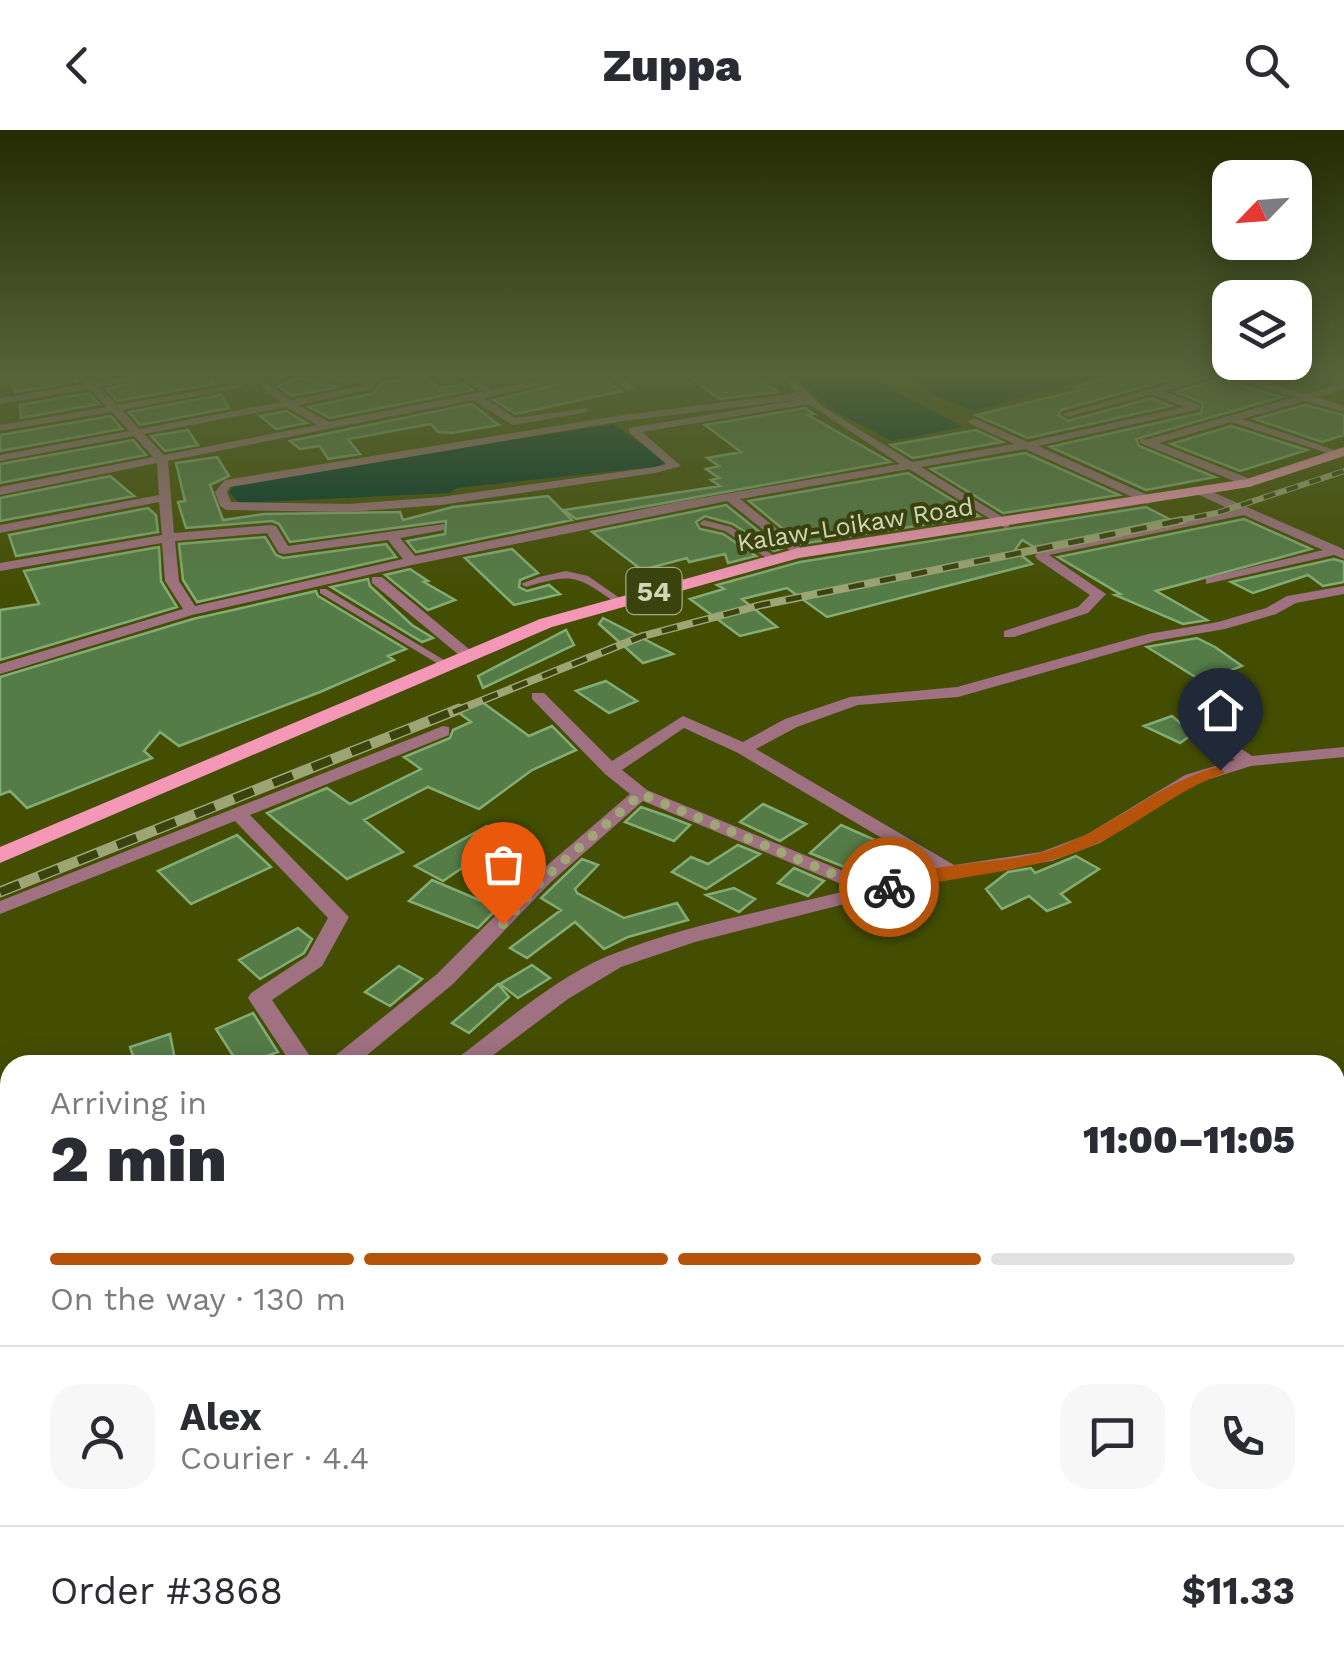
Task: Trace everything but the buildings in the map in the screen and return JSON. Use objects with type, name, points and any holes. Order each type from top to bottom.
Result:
[{"type":"main road","name":"Kalaw-Loikaw Road","points":[[0,856],[546,623],[619,601],[798,553],[1005,524],[1249,483],[1341,452]]},
{"type":"street","points":[[0,458],[62,446]]},
{"type":"street","points":[[150,446],[162,460],[162,498],[172,581],[191,611]]},
{"type":"street","points":[[0,491],[231,446]]},
{"type":"street","points":[[454,446],[226,484],[222,492],[226,506],[348,508],[441,501],[675,466],[652,446]]},
{"type":"street","points":[[877,446],[1005,524]]},
{"type":"street","points":[[0,669],[191,611],[412,561],[1022,446]]},
{"type":"street","points":[[1023,446],[1148,500]]},
{"type":"street","points":[[1157,446],[1249,483]]},
{"type":"street","points":[[1201,491],[1340,553]]},
{"type":"street","points":[[0,529],[162,498]]},
{"type":"street","points":[[731,498],[798,553]]},
{"type":"street","points":[[1009,634],[1083,610],[1099,594],[1042,556],[1045,552],[1244,511]]},
{"type":"street","points":[[0,566],[166,538],[270,529],[284,550],[440,527]]},
{"type":"street","points":[[391,536],[412,561]]},
{"type":"street","points":[[1210,582],[1340,553]]},
{"type":"street","points":[[377,580],[470,657]]},
{"type":"street","points":[[744,749],[792,723],[856,700],[958,692],[1153,637],[1220,626],[1271,611],[1292,599],[1344,590]]},
{"type":"street","points":[[1212,690],[1227,712],[1198,727],[1249,761]]},
{"type":"street","points":[[538,696],[611,770],[641,794],[874,891]]},
{"type":"street","points":[[611,770],[683,721],[744,749],[951,872]]},
{"type":"street","points":[[0,908],[443,731]]},
{"type":"street","points":[[478,1055],[560,994],[614,962],[688,937],[951,872],[1045,857],[1077,845],[1191,780],[1249,761],[1344,752]]},
{"type":"street","points":[[351,1055],[446,978],[544,878],[641,794]]},
{"type":"street","points":[[238,813],[339,917],[315,961],[259,998],[297,1055]]},
{"type":"lane","points":[[704,522],[728,529],[774,559]]},
{"type":"lane","points":[[526,584],[570,571],[619,601]]},
{"type":"lane","points":[[324,592],[449,666]]},
{"type":"water","points":[[471,446],[644,446],[671,465],[457,488],[449,493],[239,503],[229,492],[236,483]]},
{"type":"railway","points":[[1171,522],[1217,513],[1344,471]]},
{"type":"railway","points":[[453,712],[643,636],[761,605],[1183,520]]},
{"type":"railway","points":[[0,892],[459,709]]},
{"type":"way so far","points":[[503,924],[544,878],[641,794],[874,891],[889,887]]},
{"type":"route","points":[[889,887],[951,872],[1045,857],[1093,839],[1191,780],[1220,770]]}]
